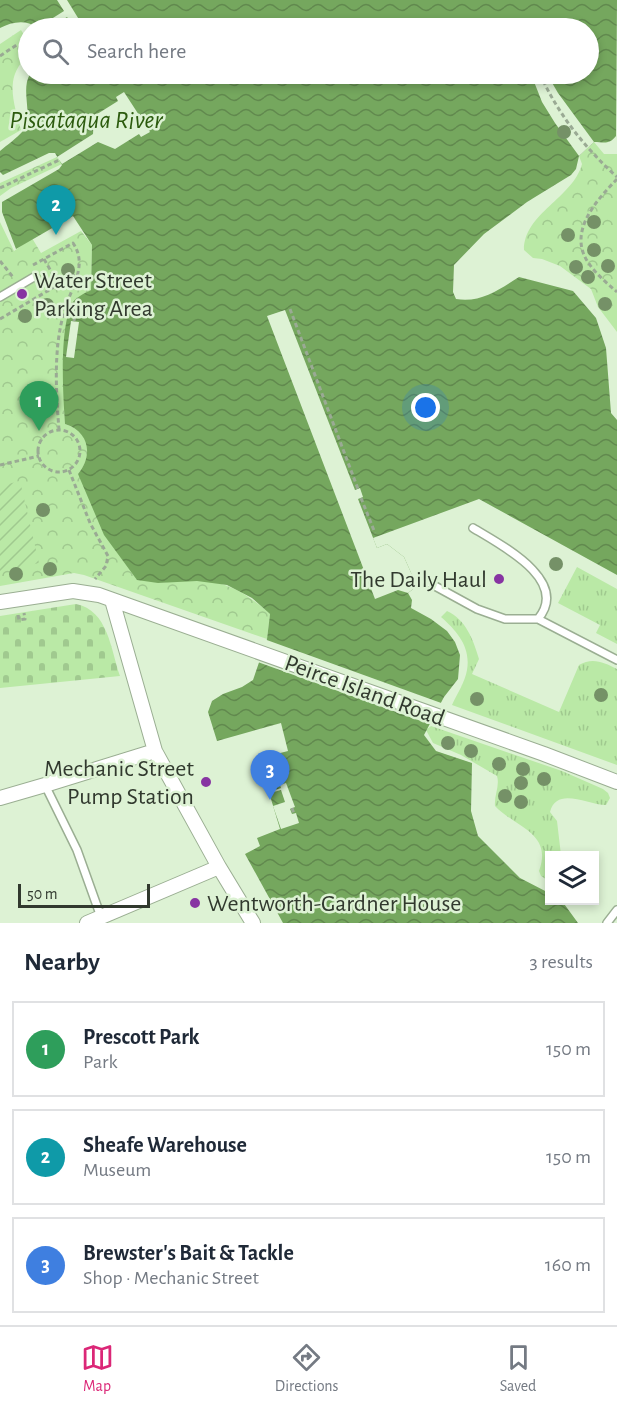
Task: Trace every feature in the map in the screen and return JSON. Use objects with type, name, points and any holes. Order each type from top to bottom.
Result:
[{"type":"street","name":"Peirce Island Road","points":[[0,602],[86,591],[617,782]]},
{"type":"street","points":[[112,600],[155,751],[219,867],[253,923]]},
{"type":"street","points":[[0,798],[155,751]]},
{"type":"street","points":[[87,923],[219,867]]},
{"type":"lane","points":[[0,297],[34,277]]},
{"type":"lane","points":[[473,528],[532,568],[541,579],[545,588],[545,604],[537,619]]},
{"type":"lane","points":[[424,580],[477,609],[505,619],[537,619],[617,660]]},
{"type":"lane","points":[[45,786],[77,850],[101,917]]},
{"type":"lane","points":[[607,923],[616,914]]},
{"type":"path","points":[[0,56],[18,44]]},
{"type":"path","points":[[545,84],[556,106],[574,131],[593,155],[617,178],[590,210],[582,228],[580,245],[590,266],[617,292]]},
{"type":"path","points":[[0,188],[59,160]]},
{"type":"path","points":[[59,285],[46,258],[73,243],[80,253],[80,273],[64,311],[61,328],[56,393],[59,430]]},
{"type":"path","points":[[0,261],[19,285]]},
{"type":"path","points":[[0,320],[80,273]]},
{"type":"path","points":[[74,321],[78,298]]},
{"type":"path","points":[[290,309],[358,489]]},
{"type":"path","points":[[59,430],[72,434],[80,446],[78,460],[69,470],[63,472],[50,470],[41,462],[39,456],[38,450],[42,438],[59,430]]},
{"type":"path","points":[[0,465],[39,456]]},
{"type":"path","points":[[69,470],[90,523],[108,556],[106,566],[94,581]]},
{"type":"path","points":[[361,498],[375,533]]},
{"type":"path","points":[[18,613],[19,620],[25,619],[24,612]]},
{"type":"path","points":[[292,808],[294,814]]},
{"type":"green space","points":[[18,32],[18,67],[13,82],[13,94],[21,130],[0,142],[0,44]]},
{"type":"green space","points":[[594,142],[604,154],[617,154],[617,332],[598,307],[591,289],[560,266],[533,258],[524,250],[526,237],[532,226],[569,187],[582,164],[579,156]]},
{"type":"green space","points":[[57,157],[62,164],[11,188],[0,196],[0,183]]},
{"type":"green space","points":[[0,222],[14,251],[32,238],[41,253],[81,231],[92,245],[91,290],[73,301],[64,362],[65,424],[74,428],[85,439],[88,452],[78,474],[158,583],[192,580],[219,583],[231,587],[256,602],[270,614],[267,639],[74,573],[0,586]]},
{"type":"green space","points":[[20,481],[39,563],[0,572],[0,486]]},
{"type":"green space","points":[[577,567],[617,589],[617,644],[596,633],[600,625],[558,603]]},
{"type":"green space","points":[[76,604],[87,608],[102,623],[111,643],[120,676],[0,688],[0,616]]},
{"type":"green space","points":[[447,611],[464,625],[474,644],[479,659],[472,674],[559,712],[579,665],[589,661],[598,661],[617,669],[617,765],[452,705],[465,679],[468,662],[461,640],[441,617]]},
{"type":"green space","points":[[431,726],[562,771],[603,789],[610,798],[606,805],[566,798],[554,804],[550,812],[557,821],[561,851],[545,851],[545,878],[539,871],[542,858],[537,840],[530,832],[495,806],[497,776],[461,755],[433,743],[426,730]]},
{"type":"water","name":"Piscataqua River","points":[[0,0],[617,0],[616,136],[609,142],[594,142],[579,156],[576,169],[571,175],[527,202],[484,234],[454,265],[453,292],[456,299],[473,299],[489,294],[519,277],[573,291],[596,318],[606,348],[611,413],[617,420],[617,575],[479,499],[373,538],[377,548],[387,544],[404,557],[417,586],[408,593],[412,600],[411,608],[447,631],[460,655],[458,679],[444,697],[424,735],[436,751],[472,763],[471,811],[478,836],[520,878],[545,891],[545,905],[565,905],[578,923],[283,923],[245,854],[260,846],[257,838],[280,829],[265,779],[257,781],[253,760],[288,751],[281,723],[217,741],[208,712],[212,701],[253,680],[267,639],[270,614],[252,598],[227,585],[197,581],[158,583],[137,580],[104,535],[78,474],[86,460],[86,445],[80,433],[65,424],[63,396],[65,329],[72,303],[91,290],[92,245],[73,216],[16,249],[2,212],[2,202],[59,169],[62,165],[55,153],[49,153],[3,175],[0,172],[0,151],[21,134],[26,125],[27,84],[599,84],[599,18],[18,18],[18,22],[0,28]]},
{"type":"pier","points":[[57,0],[67,0],[78,18],[53,18],[64,11]]},
{"type":"pier","points":[[535,84],[553,84],[594,142],[579,156],[542,102]]},
{"type":"pier","points":[[124,92],[150,132],[141,137],[139,134],[115,149],[98,142],[62,164],[57,157],[93,134],[94,116],[118,101],[116,97]]},
{"type":"pier","points":[[285,310],[355,490],[360,488],[363,497],[358,499],[377,548],[387,544],[404,557],[417,586],[408,593],[398,590],[375,599],[267,316]]},
{"type":"pier","points":[[71,321],[79,322],[74,358],[66,357]]},
{"type":"pier","points":[[264,639],[444,704],[432,725],[255,661]]},
{"type":"pier","points":[[286,783],[295,807],[290,809],[292,814],[296,813],[299,823],[281,829],[273,806],[285,802],[281,790],[269,792],[281,788],[280,785]]},
{"type":"place","name":"Sheafe Warehouse","points":[[56,235]]},
{"type":"place","name":"Water Street Parking Area","points":[[22,294]]},
{"type":"place","name":"Prescott Park","points":[[39,431]]},
{"type":"place","name":"The Daily Haul","points":[[499,579]]},
{"type":"place","name":"Mechanic Street Pump Station","points":[[206,782]]},
{"type":"place","name":"Brewster's Bait & Tackle","points":[[270,800]]},
{"type":"place","name":"Wentworth-Gardner House","points":[[195,903]]}]
